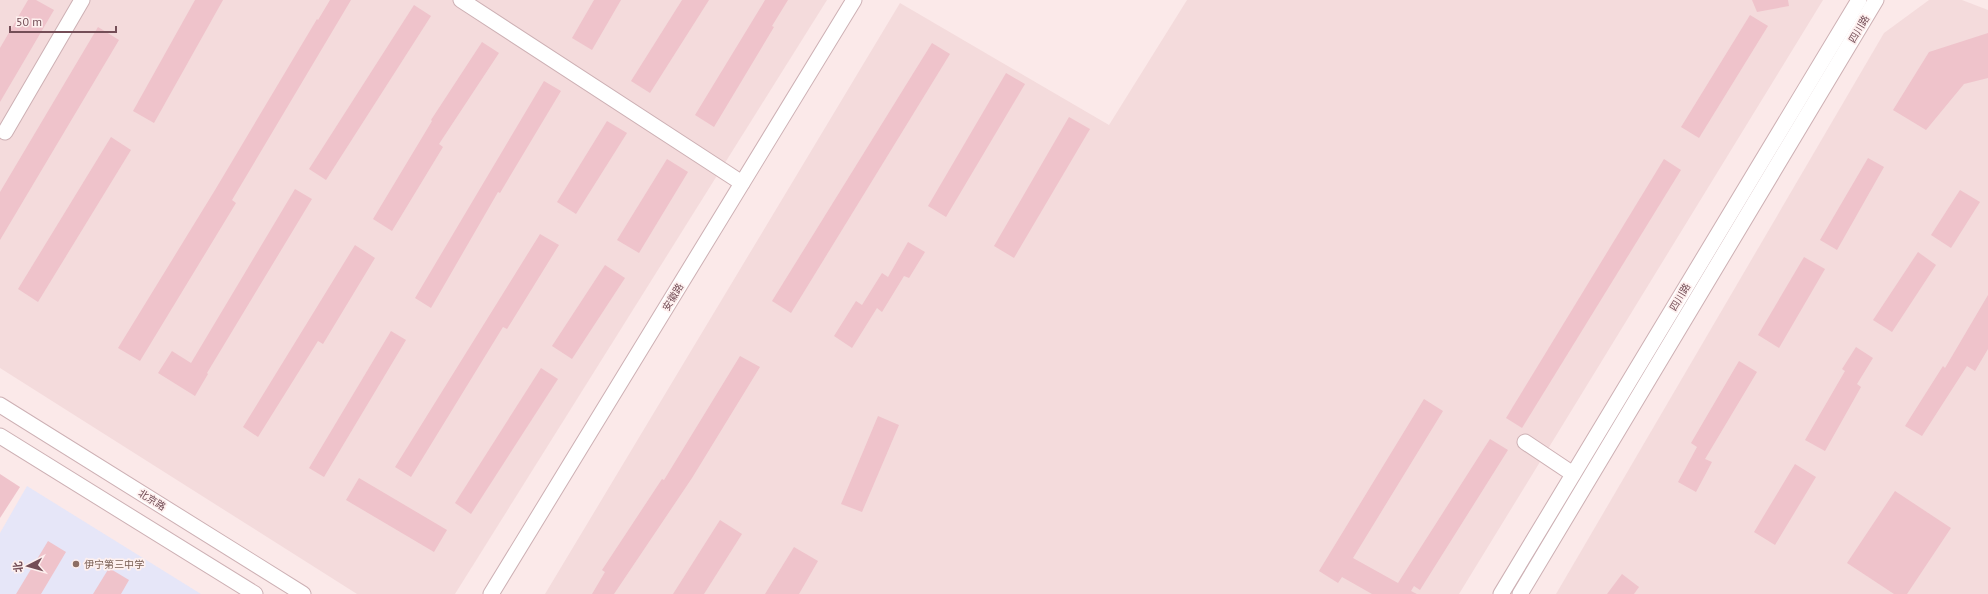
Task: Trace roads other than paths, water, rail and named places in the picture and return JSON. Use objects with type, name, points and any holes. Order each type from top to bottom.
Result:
[{"type":"street","points":[[5,132],[82,0]]},
{"type":"street","points":[[461,0],[742,183]]},
{"type":"street","name":"安徽路","points":[[491,594],[854,0]]},
{"type":"street","name":"四川路","points":[[1500,594],[1860,0]]},
{"type":"street","name":"四川路","points":[[1520,594],[1876,0]]},
{"type":"street","name":"北京路","points":[[0,406],[303,594]]},
{"type":"street","points":[[0,436],[255,594]]},
{"type":"street","points":[[1525,442],[1573,474]]},
{"type":"place","name":"伊宁第三中学","points":[[76,564]]}]
